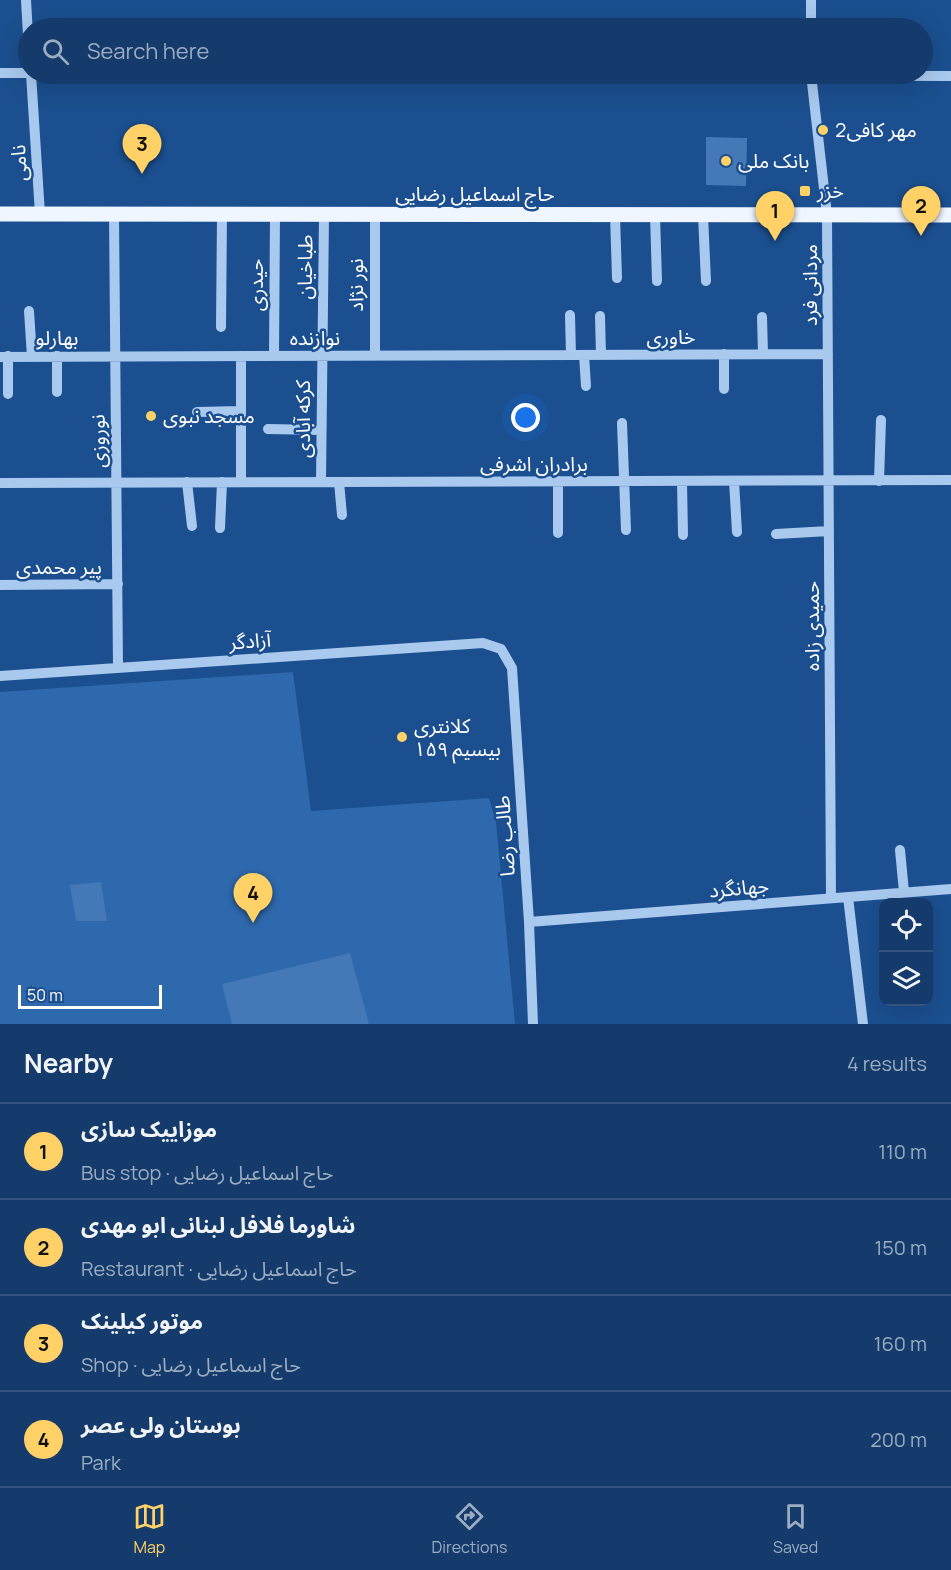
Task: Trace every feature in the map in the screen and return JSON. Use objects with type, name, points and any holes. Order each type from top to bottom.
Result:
[{"type":"main road","name":"حاج اسماعیل رضایی","points":[[0,214],[951,215]]},
{"type":"street","points":[[26,0],[27,18]]},
{"type":"street","points":[[811,0],[811,18]]},
{"type":"street","points":[[0,73],[18,73]]},
{"type":"street","points":[[933,76],[951,76]]},
{"type":"street","name":"نامی","points":[[31,84],[40,214]]},
{"type":"street","name":"مردانی فرد","points":[[811,84],[827,215],[828,354]]},
{"type":"street","name":"نوروزی","points":[[114,214],[118,668]]},
{"type":"street","points":[[221,327],[222,214]]},
{"type":"street","name":"حیدری","points":[[274,356],[275,214]]},
{"type":"street","name":"طباخیان","points":[[321,356],[324,214]]},
{"type":"street","name":"نور نژاد","points":[[375,214],[375,355]]},
{"type":"street","points":[[615,214],[617,278]]},
{"type":"street","points":[[703,214],[706,280]]},
{"type":"street","points":[[655,215],[657,281]]},
{"type":"street","points":[[29,311],[32,357]]},
{"type":"street","points":[[570,315],[571,355]]},
{"type":"street","points":[[600,316],[601,355]]},
{"type":"street","points":[[762,317],[763,354]]},
{"type":"street","points":[[724,354],[724,389]]},
{"type":"street","name":"خاوری","points":[[514,355],[828,354]]},
{"type":"street","name":"حمیدی زاده","points":[[828,354],[831,898]]},
{"type":"street","name":"نوازنده","points":[[115,356],[514,355]]},
{"type":"street","points":[[584,355],[586,386]]},
{"type":"street","points":[[57,356],[57,392]]},
{"type":"street","name":"بهارلو","points":[[4,357],[115,356]]},
{"type":"street","points":[[241,356],[241,482]]},
{"type":"street","name":"کرکه آبادی","points":[[321,356],[321,482]]},
{"type":"street","points":[[4,357],[8,394]]},
{"type":"street","points":[[197,412],[240,411]]},
{"type":"street","points":[[879,481],[882,420]]},
{"type":"street","points":[[622,423],[626,530]]},
{"type":"street","points":[[268,429],[321,429]]},
{"type":"street","name":"برادران اشرفی","points":[[0,483],[951,480]]},
{"type":"street","points":[[558,481],[558,533]]},
{"type":"street","points":[[682,481],[683,535]]},
{"type":"street","points":[[734,481],[737,532]]},
{"type":"street","points":[[187,482],[192,526]]},
{"type":"street","points":[[220,528],[222,482]]},
{"type":"street","points":[[339,482],[342,515]]},
{"type":"street","points":[[776,534],[829,531]]},
{"type":"street","name":"پیر محمدی","points":[[0,585],[118,584]]},
{"type":"street","name":"آزادگر","points":[[0,676],[483,643],[501,649]]},
{"type":"street","name":"طالب رضا","points":[[501,649],[512,668],[529,922],[532,1024]]},
{"type":"street","points":[[900,850],[904,892]]},
{"type":"street","name":"جهانگرد","points":[[529,922],[951,889]]},
{"type":"street","points":[[848,897],[863,1024]]},
{"type":"shaded area","points":[[293,672],[311,811],[489,798],[496,822],[515,1024],[0,1024],[0,692]]},
{"type":"building","name":"بانک ملی","points":[[706,137],[747,138],[746,186],[706,185]]},
{"type":"building","points":[[101,882],[107,921],[76,921],[70,885]]},
{"type":"building","points":[[350,953],[369,1024],[232,1024],[222,984]]},
{"type":"place","name":"2مهر کافی","points":[[823,130]]},
{"type":"place","name":"بانک ملی","points":[[726,161]]},
{"type":"place","name":"موتور کیلینک","points":[[142,174]]},
{"type":"place","name":"خزر","points":[[805,191]]},
{"type":"place","name":"شاورما فلافل لبنانی ابو مهدی","points":[[921,236]]},
{"type":"place","name":"موزاییک سازی","points":[[775,241]]},
{"type":"place","name":"مسجد نبوی","points":[[151,416]]},
{"type":"place","name":"کلانتری ۱۵۹ بیسیم","points":[[402,737]]},
{"type":"place","name":"بوستان ولی عصر","points":[[253,923]]}]
